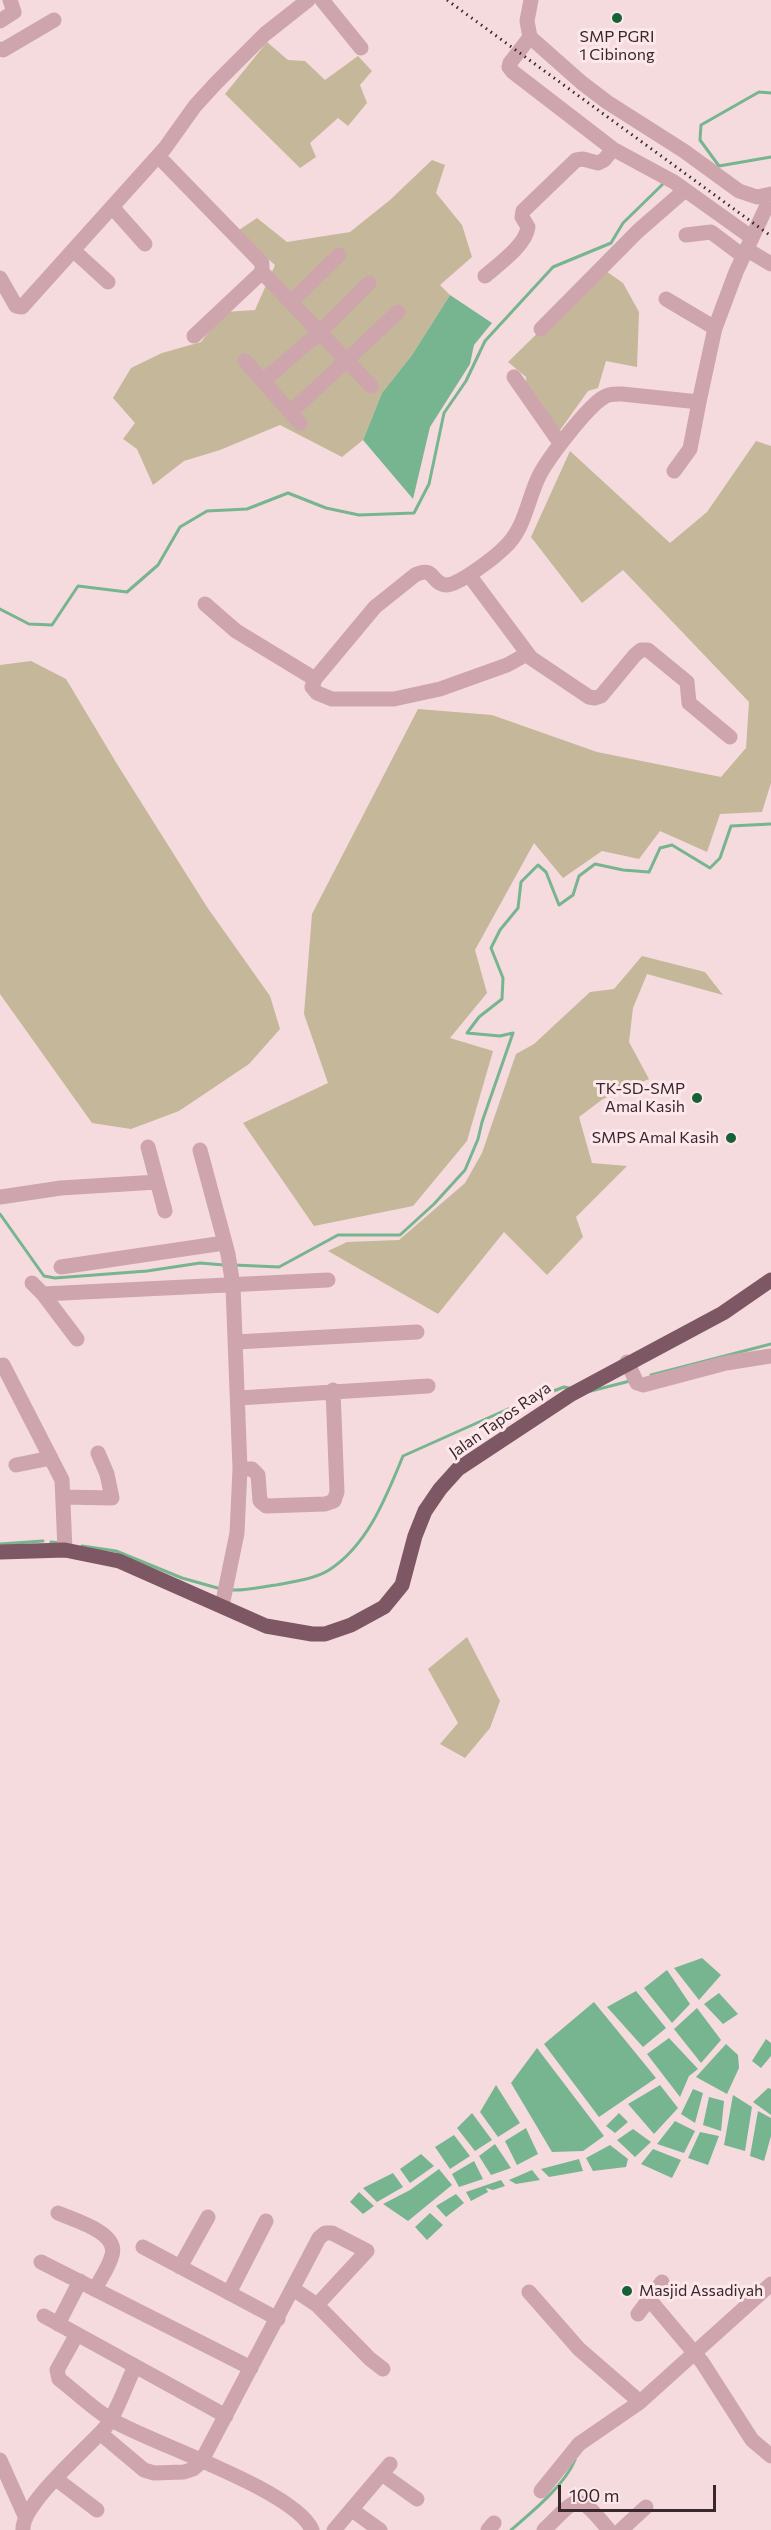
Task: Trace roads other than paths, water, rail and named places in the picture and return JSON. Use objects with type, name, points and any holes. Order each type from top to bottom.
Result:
[{"type":"main road","name":"Jalan Tapos Raya","points":[[0,1552],[65,1544],[119,1561],[224,1601],[266,1626],[325,1634],[351,1625],[384,1607],[402,1585],[425,1511],[458,1469],[576,1391],[632,1373],[771,1280]]},
{"type":"street","points":[[0,21],[14,12],[10,0]]},
{"type":"street","points":[[0,278],[16,306],[20,308],[158,156],[195,106],[216,83],[265,34],[308,0]]},
{"type":"street","points":[[322,0],[361,48]]},
{"type":"street","points":[[531,0],[527,21],[530,37],[607,102],[684,151],[739,191],[769,200],[746,248],[715,328],[688,454],[674,471]]},
{"type":"street","points":[[0,49],[54,20]]},
{"type":"street","points":[[530,37],[510,63],[510,69],[613,149],[679,186],[746,248]]},
{"type":"street","points":[[485,276],[519,244],[528,232],[528,227],[522,217],[523,211],[576,160],[583,159],[598,163],[604,160],[613,149]]},
{"type":"street","points":[[158,156],[262,263],[262,272],[371,386]]},
{"type":"street","points":[[541,329],[679,186]]},
{"type":"street","points":[[112,208],[145,244]]},
{"type":"street","points":[[686,235],[711,232],[746,248],[771,264]]},
{"type":"street","points":[[73,250],[108,282]]},
{"type":"street","points":[[291,302],[339,255]]},
{"type":"street","points":[[194,336],[262,272]]},
{"type":"street","points":[[263,381],[320,332],[369,283]]},
{"type":"street","points":[[666,299],[715,328]]},
{"type":"street","points":[[245,361],[296,417],[347,360],[398,312]]},
{"type":"street","points":[[514,377],[560,443]]},
{"type":"street","points":[[527,654],[507,665],[440,689],[394,699],[332,699],[317,693],[312,687],[315,679],[375,607],[415,575],[428,572],[441,584],[449,585],[469,575],[505,548],[518,532],[540,474],[560,443],[607,395],[622,394],[699,402]]},
{"type":"street","points":[[469,575],[527,654],[557,678],[589,698],[601,696],[635,655],[641,650],[648,650],[687,682],[689,703],[730,737]]},
{"type":"street","points":[[205,604],[236,631],[315,679]]},
{"type":"street","points":[[148,1148],[165,1210]]},
{"type":"street","points":[[200,1150],[233,1281],[240,1469],[237,1533],[224,1601]]},
{"type":"street","points":[[0,1197],[61,1188],[158,1182]]},
{"type":"street","points":[[62,1267],[226,1249]]},
{"type":"street","points":[[43,1294],[233,1281],[328,1280]]},
{"type":"street","points":[[32,1282],[77,1340]]},
{"type":"street","points":[[236,1342],[417,1332]]},
{"type":"street","points":[[632,1373],[643,1385],[726,1363],[771,1356]]},
{"type":"street","points":[[3,1365],[62,1480],[65,1544]]},
{"type":"street","points":[[238,1398],[333,1390],[428,1386]]},
{"type":"street","points":[[240,1469],[252,1469],[258,1475],[260,1501],[266,1506],[325,1504],[334,1501],[337,1492],[333,1390]]},
{"type":"street","points":[[64,1497],[112,1497],[107,1474],[98,1453]]},
{"type":"street","points":[[16,1465],[51,1458]]},
{"type":"street","points":[[58,2213],[96,2229],[108,2238],[113,2247],[112,2255],[96,2289]]},
{"type":"street","points":[[180,2266],[208,2217]]},
{"type":"street","points":[[230,2293],[266,2220]]},
{"type":"street","points":[[100,2433],[144,2470],[154,2473],[184,2472],[193,2469],[201,2462],[320,2238],[325,2233],[332,2233],[368,2252],[317,2305]]},
{"type":"street","points":[[143,2247],[278,2319]]},
{"type":"street","points":[[41,2262],[251,2368]]},
{"type":"street","points":[[58,2324],[80,2281]]},
{"type":"street","points":[[638,2314],[662,2282]]},
{"type":"street","points":[[541,2491],[579,2444],[698,2358],[770,2288]]},
{"type":"street","points":[[293,2289],[317,2305],[370,2359],[383,2369]]},
{"type":"street","points":[[529,2292],[579,2349],[640,2402]]},
{"type":"street","points":[[649,2299],[698,2358],[752,2440],[771,2456]]},
{"type":"street","points":[[44,2316],[226,2416]]},
{"type":"street","points":[[77,2334],[57,2370],[57,2376],[110,2418],[201,2462],[235,2474],[264,2490],[303,2516],[312,2530]]},
{"type":"street","points":[[24,2523],[56,2479],[100,2433],[110,2418],[135,2366]]},
{"type":"street","points":[[1,2464],[24,2523]]},
{"type":"street","points":[[334,2530],[386,2469],[417,2499]]},
{"type":"street","points":[[56,2479],[97,2510]]},
{"type":"street","points":[[544,2530],[572,2504],[580,2502],[587,2505],[609,2530]]},
{"type":"street","points":[[621,2530],[646,2507]]},
{"type":"street","points":[[352,2510],[380,2530]]},
{"type":"waterway","points":[[771,93],[759,92],[701,125],[700,140],[719,166],[771,157]]},
{"type":"waterway","points":[[0,609],[29,624],[52,625],[78,586],[127,592],[158,565],[180,527],[207,511],[247,509],[288,493],[326,508],[359,515],[414,513],[429,484],[444,413],[466,381],[485,341],[553,267],[611,243],[623,223],[665,182]]},
{"type":"waterway","points":[[234,1265],[279,1267],[338,1235],[400,1235],[434,1204],[465,1170],[478,1139],[513,1033],[500,1036],[467,1033],[479,1017],[502,999],[503,978],[491,948],[500,930],[518,908],[521,882],[538,865],[546,872],[559,905],[573,895],[579,876],[595,864],[623,870],[649,872],[660,848],[672,845],[710,868],[720,858],[731,826],[771,824]]},
{"type":"waterway","points":[[0,1214],[44,1276],[55,1278],[147,1271],[200,1263],[224,1265]]},
{"type":"waterway","points":[[651,1375],[771,1344]]},
{"type":"waterway","points":[[587,1392],[630,1381]]},
{"type":"waterway","points":[[231,1590],[296,1581],[317,1576],[329,1570],[343,1560],[365,1534],[403,1456],[517,1405],[564,1387],[569,1388]]},
{"type":"waterway","points":[[0,1544],[43,1541]]},
{"type":"waterway","points":[[51,1542],[61,1543]]},
{"type":"waterway","points":[[82,1546],[116,1551],[182,1578],[221,1589]]},
{"type":"waterway","points":[[511,2530],[555,2489],[575,2460]]},
{"type":"railway","points":[[447,0],[771,236]]},
{"type":"place","name":"SMP PGRI 1 Cibinong","points":[[617,18]]},
{"type":"place","name":"TK-SD-SMP Amal Kasih","points":[[697,1098]]},
{"type":"place","name":"SMPS Amal Kasih","points":[[731,1138]]},
{"type":"place","name":"Masjid Assadiyah","points":[[627,2291]]}]
